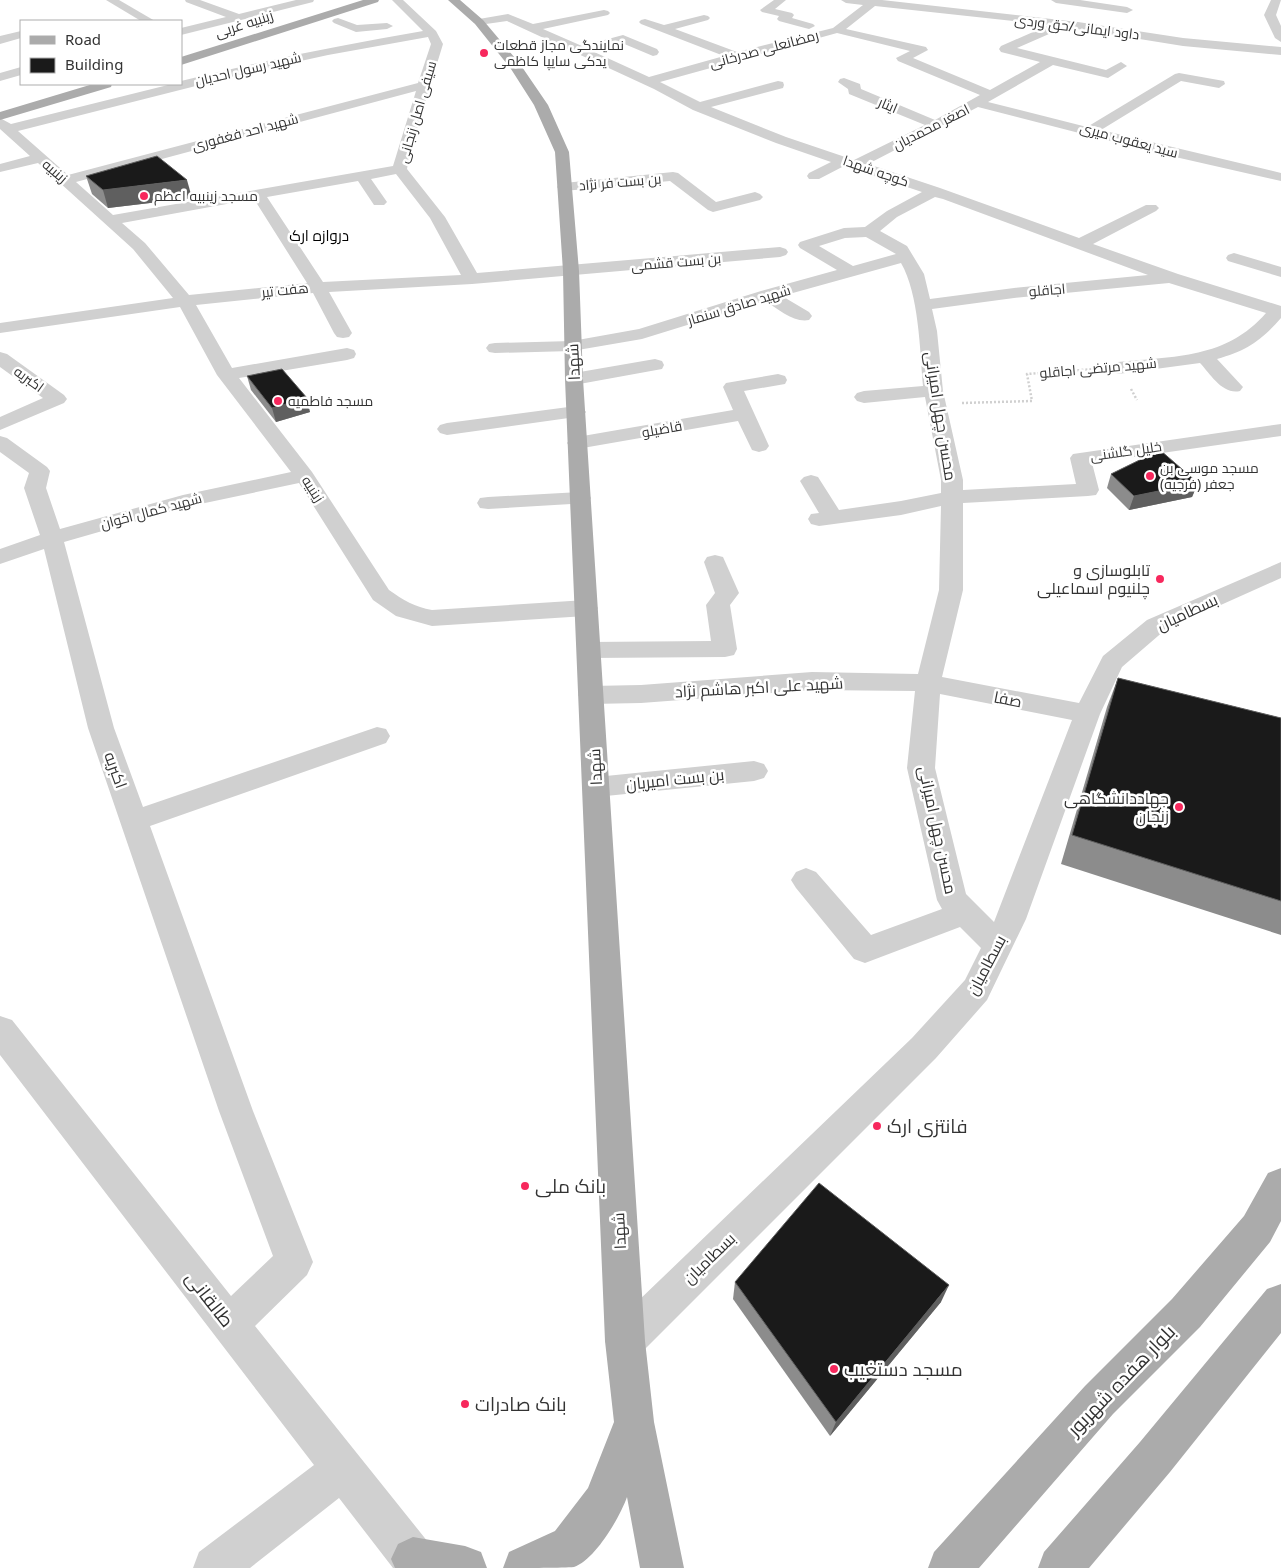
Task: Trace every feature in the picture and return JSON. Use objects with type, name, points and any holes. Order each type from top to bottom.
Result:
[{"type":"main road","name":"زینبیه غربی","points":[[182,61],[374,0]]},
{"type":"main road","name":"شهدا","points":[[452,0],[479,22],[516,67],[541,106],[562,152],[571,271],[572,346],[625,1341],[634,1422],[662,1568]]},
{"type":"main road","points":[[2,122],[103,85]]},
{"type":"main road","name":"بلوار هفده شهریور","points":[[950,1568],[1098,1400],[1186,1313],[1257,1229],[1281,1185]]},
{"type":"main road","points":[[1060,1568],[1162,1450],[1281,1303]]},
{"type":"main road","points":[[526,1568],[570,1546],[604,1502],[634,1422]]},
{"type":"main road","points":[[417,1563],[465,1568]]},
{"type":"street","points":[[111,0],[147,20]]},
{"type":"street","points":[[190,0],[238,18]]},
{"type":"street","points":[[182,32],[309,0]]},
{"type":"street","points":[[397,0],[432,33]]},
{"type":"street","points":[[781,0],[766,10],[788,15],[783,19],[809,26]]},
{"type":"street","name":"داود ایمانی/حق وردی","points":[[846,0],[1104,29],[1183,42],[1278,51]]},
{"type":"street","points":[[1056,0],[1123,15],[1136,22]]},
{"type":"street","points":[[1281,1],[1276,0],[1270,15],[1281,38]]},
{"type":"street","name":"رمضانعلی صدرخانی","points":[[648,81],[772,46],[838,30],[875,2]]},
{"type":"street","points":[[974,2],[1021,10],[1007,19]]},
{"type":"street","points":[[530,28],[604,13]]},
{"type":"street","name":"کوچه شهدا","points":[[479,22],[508,17],[648,81],[698,107],[781,140],[935,191],[1172,278],[1279,311]]},
{"type":"street","points":[[662,28],[704,18]]},
{"type":"street","points":[[338,21],[356,29],[422,22]]},
{"type":"street","points":[[645,22],[736,56]]},
{"type":"street","points":[[1062,24],[1005,50],[1108,74],[1121,66]]},
{"type":"street","points":[[1144,36],[1152,24]]},
{"type":"street","points":[[1092,38],[1104,29]]},
{"type":"street","points":[[838,30],[922,50],[902,58],[991,95]]},
{"type":"street","points":[[1183,42],[1194,32]]},
{"type":"street","name":"شهید رسول احدیان","points":[[182,85],[328,51],[432,33]]},
{"type":"street","name":"سیفی اصل زنجانی","points":[[432,33],[437,44],[403,152],[400,169],[437,217],[472,280]]},
{"type":"street","points":[[636,45],[677,34]]},
{"type":"street","points":[[0,40],[20,36]]},
{"type":"street","points":[[579,50],[623,39],[653,52]]},
{"type":"street","points":[[772,46],[791,54]]},
{"type":"street","points":[[328,51],[343,63]]},
{"type":"street","points":[[1264,65],[1278,51]]},
{"type":"street","name":"اصغر محمدیان","points":[[814,176],[936,125],[1051,61]]},
{"type":"street","points":[[254,67],[273,77]]},
{"type":"street","points":[[0,77],[20,72]]},
{"type":"street","points":[[1090,130],[1179,77],[1219,84]]},
{"type":"street","name":"ایثار","points":[[844,82],[855,87],[854,91],[936,125]]},
{"type":"street","name":"شهید رسول احدیان","points":[[2,122],[100,105],[180,85]]},
{"type":"street","name":"شهید احد فغفوری","points":[[65,180],[424,85]]},
{"type":"street","points":[[698,107],[778,85]]},
{"type":"street","points":[[127,98],[142,107]]},
{"type":"street","name":"سید یعقوب میری","points":[[978,103],[1090,130],[1149,147],[1281,177]]},
{"type":"street","points":[[100,105],[121,117]]},
{"type":"street","name":"زینبیه","points":[[2,122],[139,246],[185,301],[226,375],[305,476],[381,595],[394,606],[411,614],[432,618],[586,608]]},
{"type":"street","points":[[0,168],[40,158]]},
{"type":"street","points":[[111,220],[400,169]]},
{"type":"street","points":[[362,176],[379,202]]},
{"type":"street","name":"بن بست فر نژاد","points":[[564,187],[673,176],[713,206],[755,197]]},
{"type":"street","points":[[852,272],[806,244],[844,233],[869,232],[892,214],[935,191]]},
{"type":"street","points":[[258,194],[318,287],[343,332]]},
{"type":"street","points":[[1080,244],[1151,208]]},
{"type":"street","name":"محسن چهل امیرانی","points":[[869,232],[901,249],[904,257],[916,274],[928,331],[935,398],[952,480],[951,590],[928,683],[921,768],[952,900],[998,945]]},
{"type":"street","name":"بن بست قشمی","points":[[571,271],[780,252]]},
{"type":"street","name":"شهید صادق سنمار","points":[[495,348],[572,346],[642,334],[904,257]]},
{"type":"street","points":[[1234,258],[1281,272]]},
{"type":"street","name":"هفت تیر","points":[[0,328],[185,301],[318,287],[472,280],[571,271]]},
{"type":"street","name":"اجاقلو","points":[[922,305],[1014,293],[1172,278]]},
{"type":"street","points":[[767,296],[803,316]]},
{"type":"street","name":"شهید مرتضی اجاقلو","points":[[1118,368],[1166,363],[1224,351],[1254,336],[1279,311]]},
{"type":"street","points":[[226,375],[347,354]]},
{"type":"street","points":[[1203,356],[1232,386]]},
{"type":"street","name":"اکبریه","points":[[0,358],[57,399],[0,424]]},
{"type":"street","points":[[574,379],[655,365]]},
{"type":"street","points":[[759,446],[733,387],[778,380]]},
{"type":"street","points":[[864,397],[935,398]]},
{"type":"street","points":[[447,429],[576,412]]},
{"type":"street","name":"قاضیلو","points":[[578,443],[746,414]]},
{"type":"street","name":"خلیل گلشنی","points":[[952,497],[1088,490],[1080,458],[1281,430]]},
{"type":"street","name":"اکبریه","points":[[0,442],[40,471],[35,488],[52,538],[101,728],[236,1111],[294,1262],[230,1324]]},
{"type":"street","name":"شهید کمال اخوان","points":[[0,557],[52,538],[183,501],[305,476]]},
{"type":"street","points":[[811,481],[826,518],[901,508],[952,497]]},
{"type":"street","points":[[488,503],[580,498]]},
{"type":"street","points":[[589,650],[726,649],[718,605],[727,593],[716,562]]},
{"type":"street","name":"بسطامیان","points":[[625,1341],[924,1048],[976,990],[1011,919],[1087,714],[1112,662],[1156,625],[1281,569]]},
{"type":"street","name":"شهید علی اکبر هاشم نژاد","points":[[591,695],[641,694],[812,681],[928,683]]},
{"type":"street","name":"صفا","points":[[928,683],[1087,714]]},
{"type":"street","points":[[134,821],[377,736]]},
{"type":"street","name":"بن بست امیریان","points":[[596,787],[754,771]]},
{"type":"street","points":[[806,880],[865,950],[965,912]]},
{"type":"street","name":"طالقانی","points":[[0,1030],[417,1563]]},
{"type":"street","points":[[215,1568],[342,1469]]},
{"type":"path","name":"شهید مرتضی اجاقلو","points":[[935,398],[1032,401],[1027,374],[1118,368]]},
{"type":"building","points":[[157,156],[187,180],[103,190],[86,176]]},
{"type":"building","points":[[282,369],[307,398],[272,408],[247,376]]},
{"type":"building","points":[[1160,450],[1198,483],[1134,496],[1111,474]]},
{"type":"building","name":"جهاددانشگاهی زنجان","points":[[1118,678],[1281,718],[1281,901],[1072,835]]},
{"type":"building","name":"مسجد دستغیب","points":[[819,1183],[949,1285],[836,1422],[735,1282]]},
{"type":"place","name":"نمایندگی مجاز قطعات یدکی سایپا کاظمی","points":[[484,53]]},
{"type":"place","name":"مسجد زینبیه اعظم","points":[[144,196]]},
{"type":"place","name":"مسجد فاطمیه","points":[[278,401]]},
{"type":"place","name":"مسجد موسی بن جعفر (فرجیه)","points":[[1150,476]]},
{"type":"place","name":"تابلوسازی و چلنیوم اسماعیلی","points":[[1160,579]]},
{"type":"place","name":"جهاددانشگاهی زنجان","points":[[1179,807]]},
{"type":"place","name":"فانتزی ارک","points":[[877,1126]]},
{"type":"place","name":"بانک ملی","points":[[525,1186]]},
{"type":"place","name":"مسجد دستغیب","points":[[834,1369]]},
{"type":"place","name":"بانک صادرات","points":[[465,1404]]},
{"type":"district","name":"دروازه ارک","points":[[319,236]]}]
